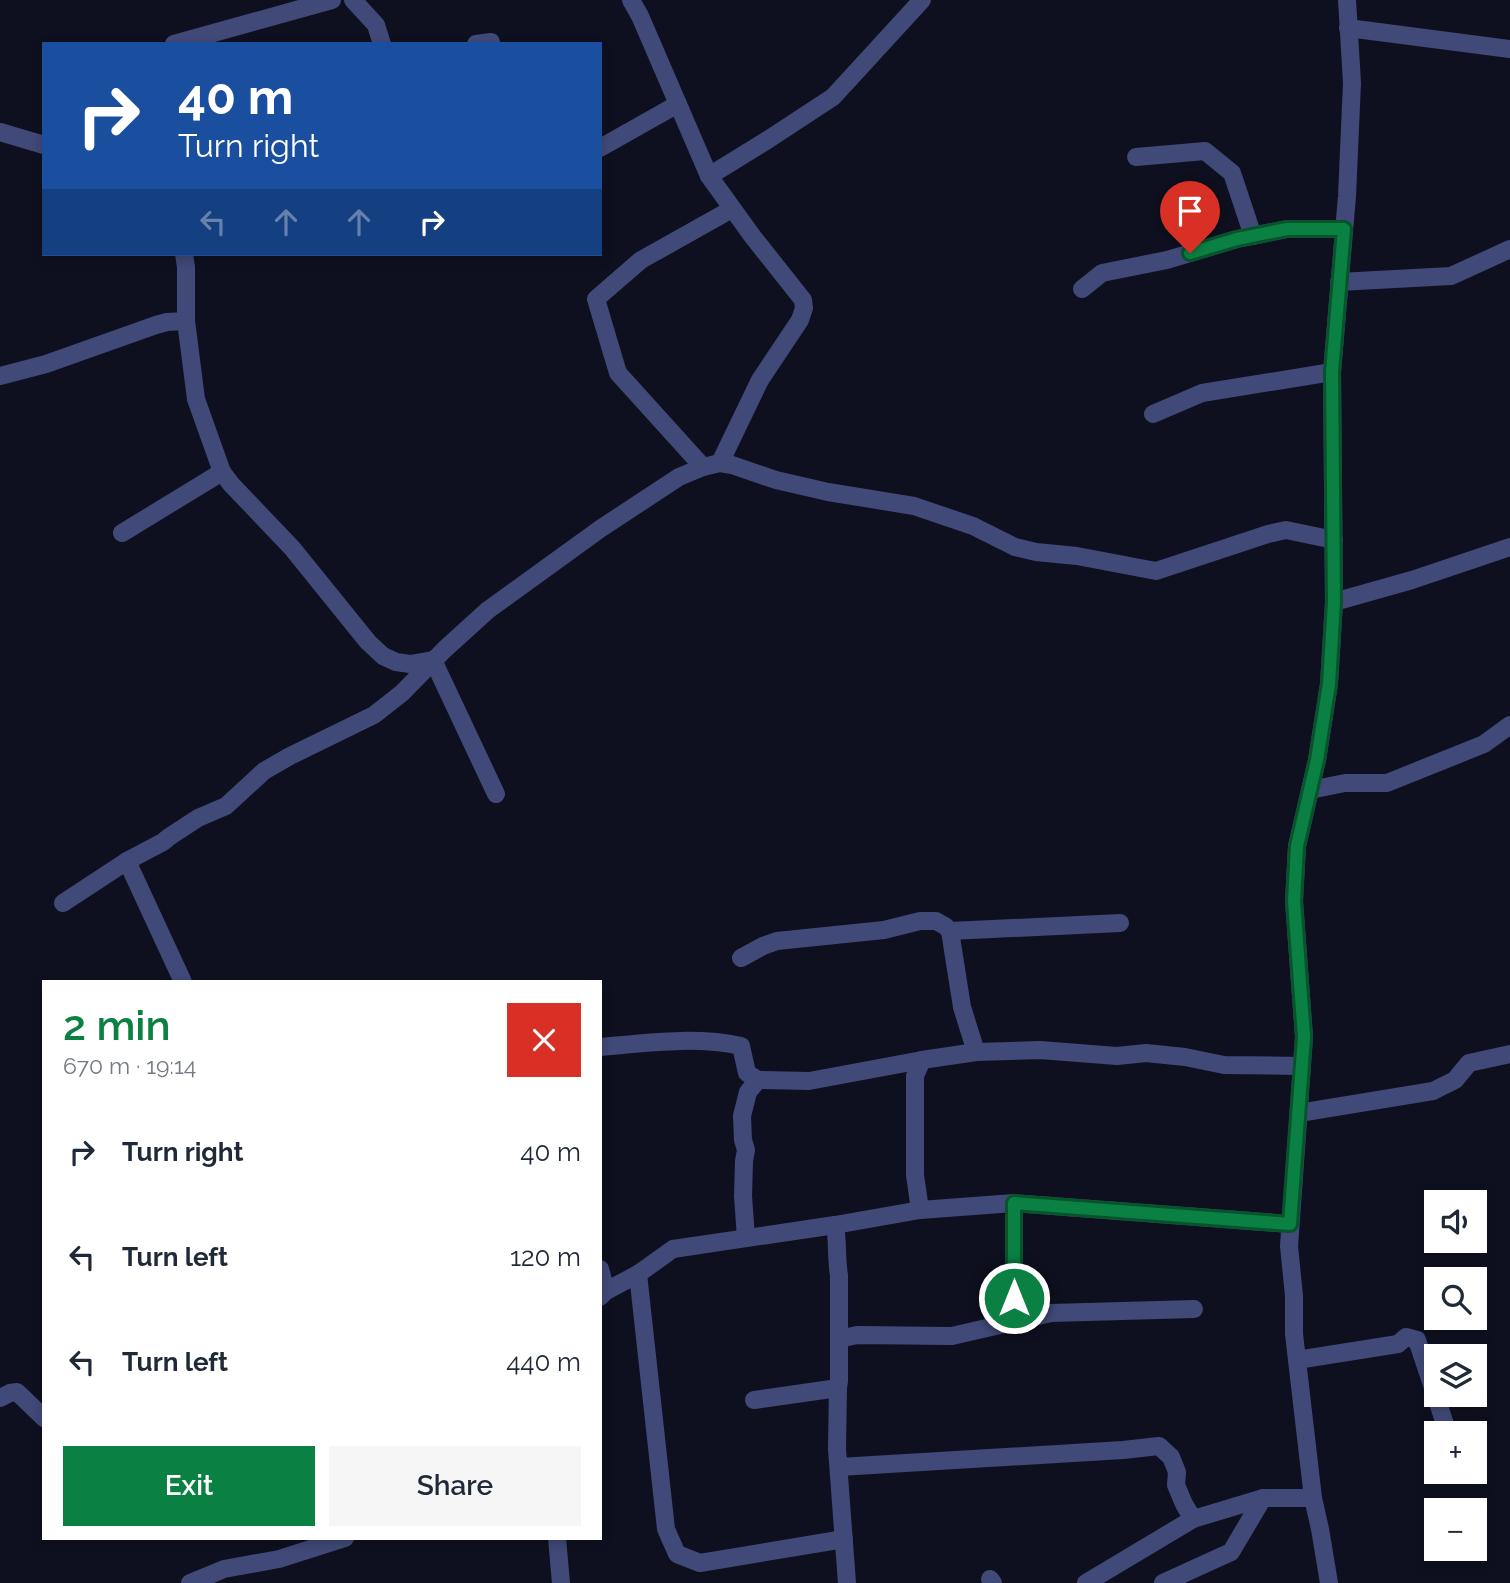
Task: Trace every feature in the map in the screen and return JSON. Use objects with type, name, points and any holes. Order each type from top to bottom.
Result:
[{"type":"street","points":[[181,42],[331,0]]},
{"type":"street","points":[[353,0],[376,25],[381,42]]},
{"type":"street","points":[[631,0],[709,176],[803,300],[804,308],[800,320],[711,465]]},
{"type":"street","points":[[709,176],[833,97],[922,0]]},
{"type":"street","points":[[1329,1583],[1313,1498],[1294,1334],[1294,1296],[1289,1246],[1304,1037],[1294,901],[1297,846],[1317,760],[1329,684],[1334,602],[1332,372],[1352,83],[1347,0]]},
{"type":"street","points":[[1348,28],[1510,50]]},
{"type":"street","points":[[602,147],[678,104]]},
{"type":"street","points":[[0,132],[42,144]]},
{"type":"street","points":[[1136,157],[1205,151],[1232,173],[1253,236]]},
{"type":"street","points":[[711,465],[618,373],[596,299],[641,260],[732,209]]},
{"type":"street","points":[[1082,289],[1102,273],[1167,260],[1253,236],[1287,229],[1344,229]]},
{"type":"street","points":[[1339,282],[1451,276],[1510,249]]},
{"type":"street","points":[[184,256],[186,321],[196,399],[222,472],[292,548],[368,642],[383,656],[410,664],[433,660]]},
{"type":"street","points":[[0,376],[46,364],[156,325],[186,321]]},
{"type":"street","points":[[1153,414],[1202,393],[1332,372]]},
{"type":"street","points":[[62,903],[198,818],[226,806],[264,771],[374,715],[402,693],[433,660],[488,610],[600,529],[679,477],[711,465],[732,465],[776,480],[828,492],[914,506],[973,526],[1026,550],[1077,556],[1156,571],[1286,530],[1334,540]]},
{"type":"street","points":[[122,533],[222,472]]},
{"type":"street","points":[[1334,602],[1412,580],[1510,547]]},
{"type":"street","points":[[433,660],[496,794]]},
{"type":"street","points":[[1310,790],[1345,783],[1387,783],[1484,744],[1510,725]]},
{"type":"street","points":[[127,861],[182,980]]},
{"type":"street","points":[[741,958],[777,941],[884,930],[920,921],[936,921],[950,931],[962,1007],[976,1052]]},
{"type":"street","points":[[950,931],[1120,923]]},
{"type":"street","points":[[602,1047],[719,1041],[741,1046],[747,1073],[758,1080],[809,1081],[976,1052],[1040,1050],[1117,1056],[1146,1053],[1224,1065],[1302,1066]]},
{"type":"street","points":[[1299,1113],[1433,1091],[1455,1080],[1469,1063],[1510,1054]]},
{"type":"street","points":[[920,1210],[915,1175],[915,1076],[922,1060]]},
{"type":"street","points":[[746,1238],[743,1196],[746,1150],[742,1116],[748,1092],[758,1080]]},
{"type":"street","points":[[603,1294],[638,1274],[673,1249],[920,1210],[1014,1203],[1290,1224]]},
{"type":"street","points":[[1014,1203],[1014,1321]]},
{"type":"street","points":[[835,1225],[839,1275],[837,1449],[848,1583]]},
{"type":"street","points":[[638,1274],[666,1529],[677,1553],[701,1563],[844,1539]]},
{"type":"street","points":[[839,1339],[857,1335],[952,1336],[1051,1313],[1194,1309]]},
{"type":"street","points":[[1297,1360],[1398,1344],[1406,1337],[1417,1340],[1444,1421]]},
{"type":"street","points":[[754,1400],[833,1390],[838,1388],[838,1385]]},
{"type":"street","points":[[0,1398],[18,1392],[42,1416]]},
{"type":"street","points":[[839,1467],[1159,1446],[1171,1457],[1177,1472],[1176,1485],[1193,1519]]},
{"type":"street","points":[[1086,1583],[1193,1519],[1262,1498],[1313,1498]]},
{"type":"street","points":[[1163,1583],[1231,1552],[1262,1498]]},
{"type":"street","points":[[190,1583],[224,1569],[279,1559],[339,1540]]},
{"type":"street","points":[[557,1540],[561,1583]]},
{"type":"route","points":[[1014,1298],[1014,1203],[1290,1224],[1304,1037],[1294,901],[1297,846],[1317,760],[1329,684],[1334,602],[1332,372],[1344,229],[1287,229],[1237,239],[1190,253]]}]
